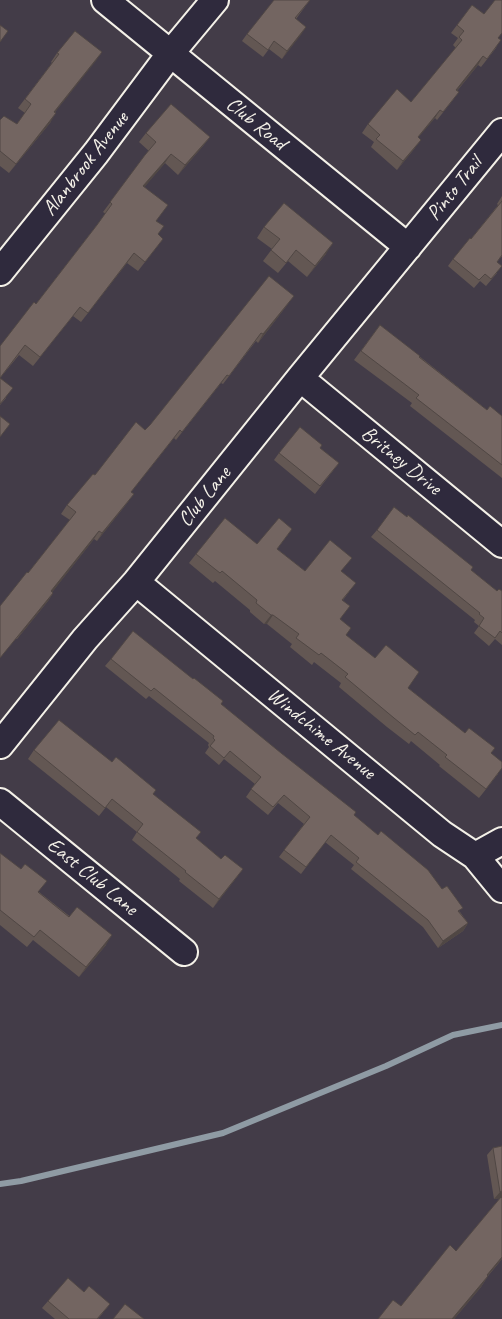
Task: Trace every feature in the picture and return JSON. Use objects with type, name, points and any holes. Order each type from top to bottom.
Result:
[{"type":"street","name":"Club Road","points":[[105,0],[408,247]]},
{"type":"street","name":"Alanbrook Avenue","points":[[0,272],[96,153],[170,54],[215,0]]},
{"type":"street","name":"Pinto Trail","points":[[408,247],[502,132]]},
{"type":"street","name":"Club Lane","points":[[0,745],[85,639],[136,582],[408,247]]},
{"type":"street","name":"Britney Drive","points":[[300,378],[502,544]]},
{"type":"street","name":"Windchime Avenue","points":[[136,582],[442,834],[475,856],[502,888]]},
{"type":"street","name":"East Club Lane","points":[[0,802],[184,952]]},
{"type":"street","points":[[475,856],[502,841]]},
{"type":"building","points":[[274,0],[310,0],[295,18],[306,27],[287,51],[274,41],[268,50],[247,34]]},
{"type":"building","points":[[495,0],[502,0],[502,33],[498,38],[501,40],[487,59],[483,56],[456,90],[459,92],[443,112],[440,110],[418,137],[421,140],[403,161],[376,139],[380,135],[368,124],[397,89],[411,102],[462,40],[459,37],[464,31],[457,25],[472,5],[484,14]]},
{"type":"building","points":[[0,25],[8,31],[0,42]]},
{"type":"building","points":[[75,31],[102,52],[54,112],[56,113],[16,164],[0,151],[0,120],[4,116],[17,124],[31,104],[25,99]]},
{"type":"building","points":[[171,104],[210,137],[185,165],[171,154],[143,186],[168,205],[156,221],[164,226],[158,234],[163,239],[145,262],[134,253],[88,313],[80,307],[40,357],[25,345],[0,378],[0,346],[34,302],[36,304],[97,225],[112,204],[110,202],[156,142],[146,133]]},
{"type":"building","points":[[502,201],[502,255],[497,262],[502,266],[491,279],[485,274],[479,280],[453,259]]},
{"type":"building","points":[[284,203],[333,243],[315,266],[296,250],[286,263],[271,250],[280,239],[264,227]]},
{"type":"building","points":[[269,276],[294,296],[263,334],[261,333],[229,376],[227,375],[182,432],[180,430],[131,492],[134,494],[102,533],[99,531],[51,591],[53,593],[0,658],[0,606],[76,512],[67,505],[93,474],[95,475],[136,422],[145,430],[150,425]]},
{"type":"building","points":[[380,325],[487,410],[490,406],[502,416],[502,465],[416,398],[419,395],[361,351]]},
{"type":"building","points":[[0,378],[13,388],[0,404]]},
{"type":"building","points":[[0,416],[10,424],[0,437]]},
{"type":"building","points":[[300,427],[322,445],[320,448],[339,463],[320,486],[279,453]]},
{"type":"building","points":[[394,507],[407,517],[408,515],[473,567],[471,570],[497,591],[499,589],[502,591],[502,633],[500,631],[495,638],[479,626],[484,618],[480,613],[377,530]]},
{"type":"building","points":[[225,518],[257,544],[279,518],[292,529],[277,549],[305,571],[330,540],[352,558],[341,571],[356,583],[342,600],[350,606],[340,619],[351,628],[346,635],[375,658],[386,645],[419,672],[408,688],[465,733],[469,728],[495,748],[491,753],[502,762],[502,768],[486,789],[445,757],[447,755],[418,732],[415,735],[394,718],[345,677],[348,674],[321,653],[319,655],[296,638],[299,634],[256,603],[257,600],[222,571],[220,573],[196,554]]},
{"type":"building","points":[[133,631],[223,701],[221,704],[356,812],[354,815],[378,835],[381,831],[428,870],[442,889],[447,886],[463,908],[458,911],[468,923],[443,941],[428,920],[356,862],[359,858],[331,835],[306,867],[284,850],[310,817],[284,795],[273,807],[251,789],[261,777],[230,751],[224,758],[210,746],[215,740],[214,736],[154,688],[151,691],[111,659]]},
{"type":"building","points":[[59,720],[112,762],[116,757],[156,790],[153,794],[201,832],[196,838],[221,859],[225,855],[243,869],[219,899],[137,832],[143,824],[112,799],[105,808],[34,750]]},
{"type":"building","points":[[0,853],[21,869],[25,864],[47,881],[38,892],[69,917],[77,907],[112,935],[86,967],[40,930],[34,937],[0,910]]},
{"type":"building","points":[[502,1146],[502,1191],[500,1192],[493,1148]]},
{"type":"building","points":[[501,1197],[502,1257],[452,1319],[378,1319],[393,1300],[401,1306],[450,1245],[456,1251]]},
{"type":"building","points":[[68,1278],[84,1292],[89,1286],[110,1304],[97,1319],[69,1319],[48,1301]]},
{"type":"building","points":[[125,1304],[144,1319],[113,1319]]},
{"type":"waterway","points":[[0,1184],[21,1181],[223,1133],[386,1066],[453,1035],[502,1025]]}]
